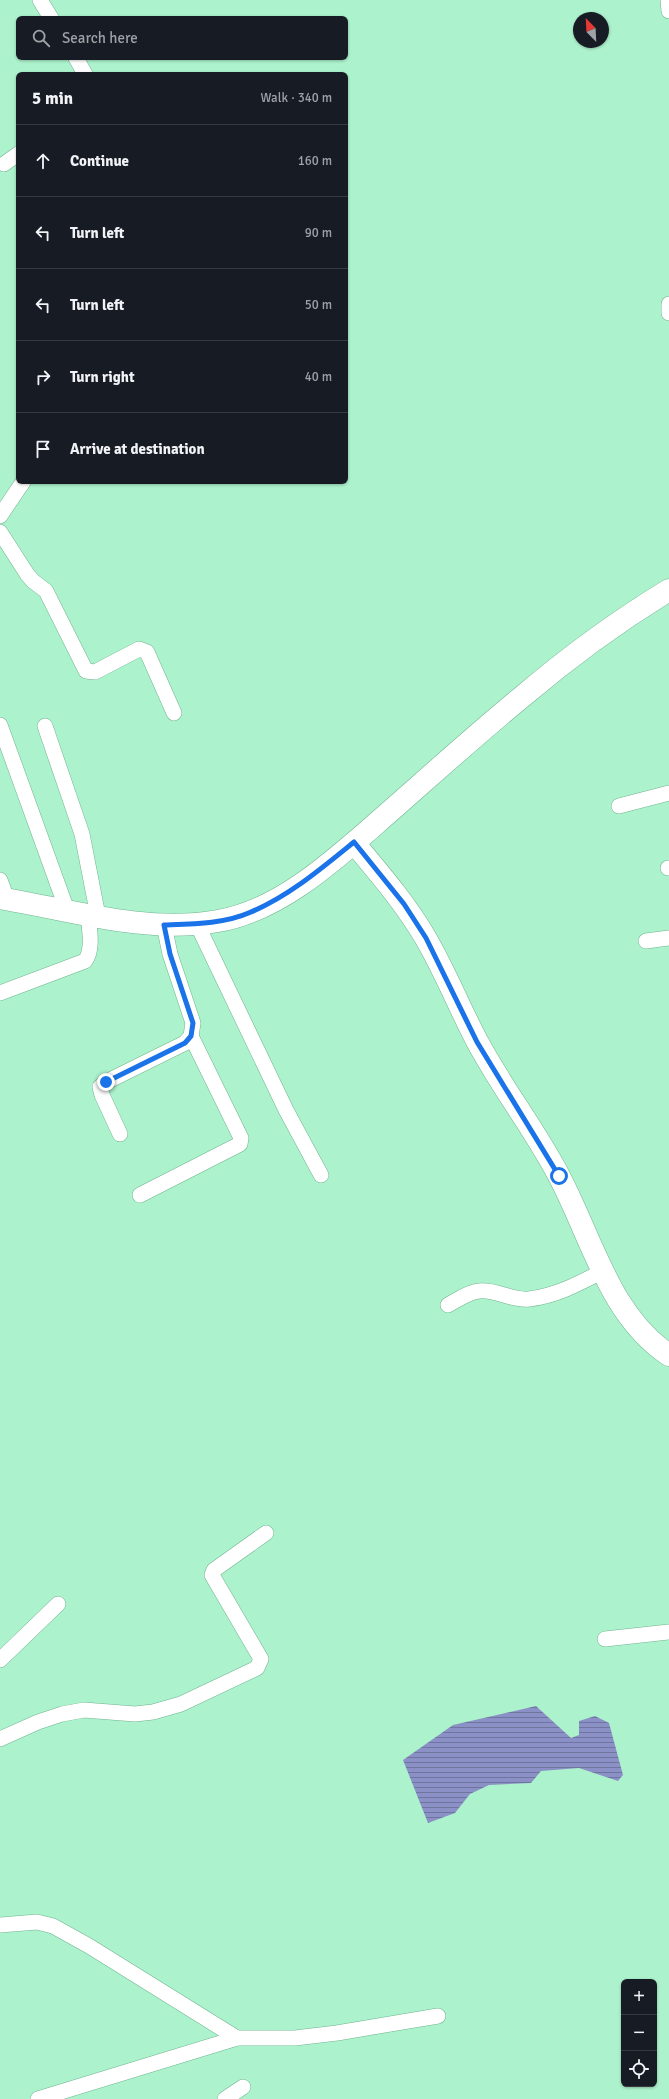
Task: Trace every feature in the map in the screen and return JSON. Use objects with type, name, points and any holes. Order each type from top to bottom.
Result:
[{"type":"street","points":[[40,0],[50,16]]},
{"type":"street","points":[[668,0],[669,11]]},
{"type":"street","points":[[77,60],[85,72]]},
{"type":"street","points":[[4,164],[16,155]]},
{"type":"street","points":[[669,304],[669,313]]},
{"type":"street","points":[[0,516],[22,484]]},
{"type":"street","points":[[0,532],[27,574],[33,581],[46,591],[86,671],[95,672],[139,649],[143,650],[147,652],[174,713]]},
{"type":"street","points":[[2,892],[84,913],[164,925],[197,924],[219,921],[251,912],[299,886],[354,842],[524,695],[628,614],[669,590]]},
{"type":"street","points":[[0,725],[84,913]]},
{"type":"street","points":[[0,993],[85,962],[89,956],[90,947],[84,913],[82,834],[45,726]]},
{"type":"street","points":[[619,806],[669,793]]},
{"type":"street","points":[[354,842],[404,904],[426,938],[477,1042],[559,1176],[615,1296],[634,1324],[652,1344],[669,1355]]},
{"type":"street","points":[[197,924],[286,1110],[321,1175]]},
{"type":"street","points":[[120,1134],[102,1095],[100,1087],[106,1082],[185,1043],[191,1036],[193,1023],[170,954],[164,925]]},
{"type":"street","points":[[646,941],[669,938]]},
{"type":"street","points":[[140,1195],[240,1144],[241,1138],[191,1036]]},
{"type":"street","points":[[448,1305],[478,1291],[490,1291],[512,1298],[528,1299],[552,1295],[604,1271]]},
{"type":"street","points":[[0,1739],[38,1722],[62,1714],[84,1710],[115,1714],[154,1712],[181,1704],[257,1668],[261,1659],[212,1575],[214,1570],[266,1533]]},
{"type":"street","points":[[0,1660],[58,1604]]},
{"type":"street","points":[[605,1639],[669,1632]]},
{"type":"street","points":[[0,1925],[37,1922],[53,1926],[89,1946],[237,2038]]},
{"type":"street","points":[[38,2099],[237,2038],[295,2038],[337,2033],[438,2016]]},
{"type":"street","points":[[224,2099],[243,2087]]},
{"type":"water","points":[[536,1706],[571,1738],[579,1735],[579,1721],[595,1716],[609,1723],[623,1775],[618,1781],[579,1768],[541,1771],[531,1783],[489,1785],[470,1794],[455,1813],[428,1823],[403,1760],[453,1725]]},
{"type":"route","points":[[106,1082],[185,1043],[191,1036],[193,1023],[170,954],[164,925],[197,924],[219,921],[251,912],[299,886],[354,842],[404,904],[426,938],[477,1042],[559,1176]]}]
